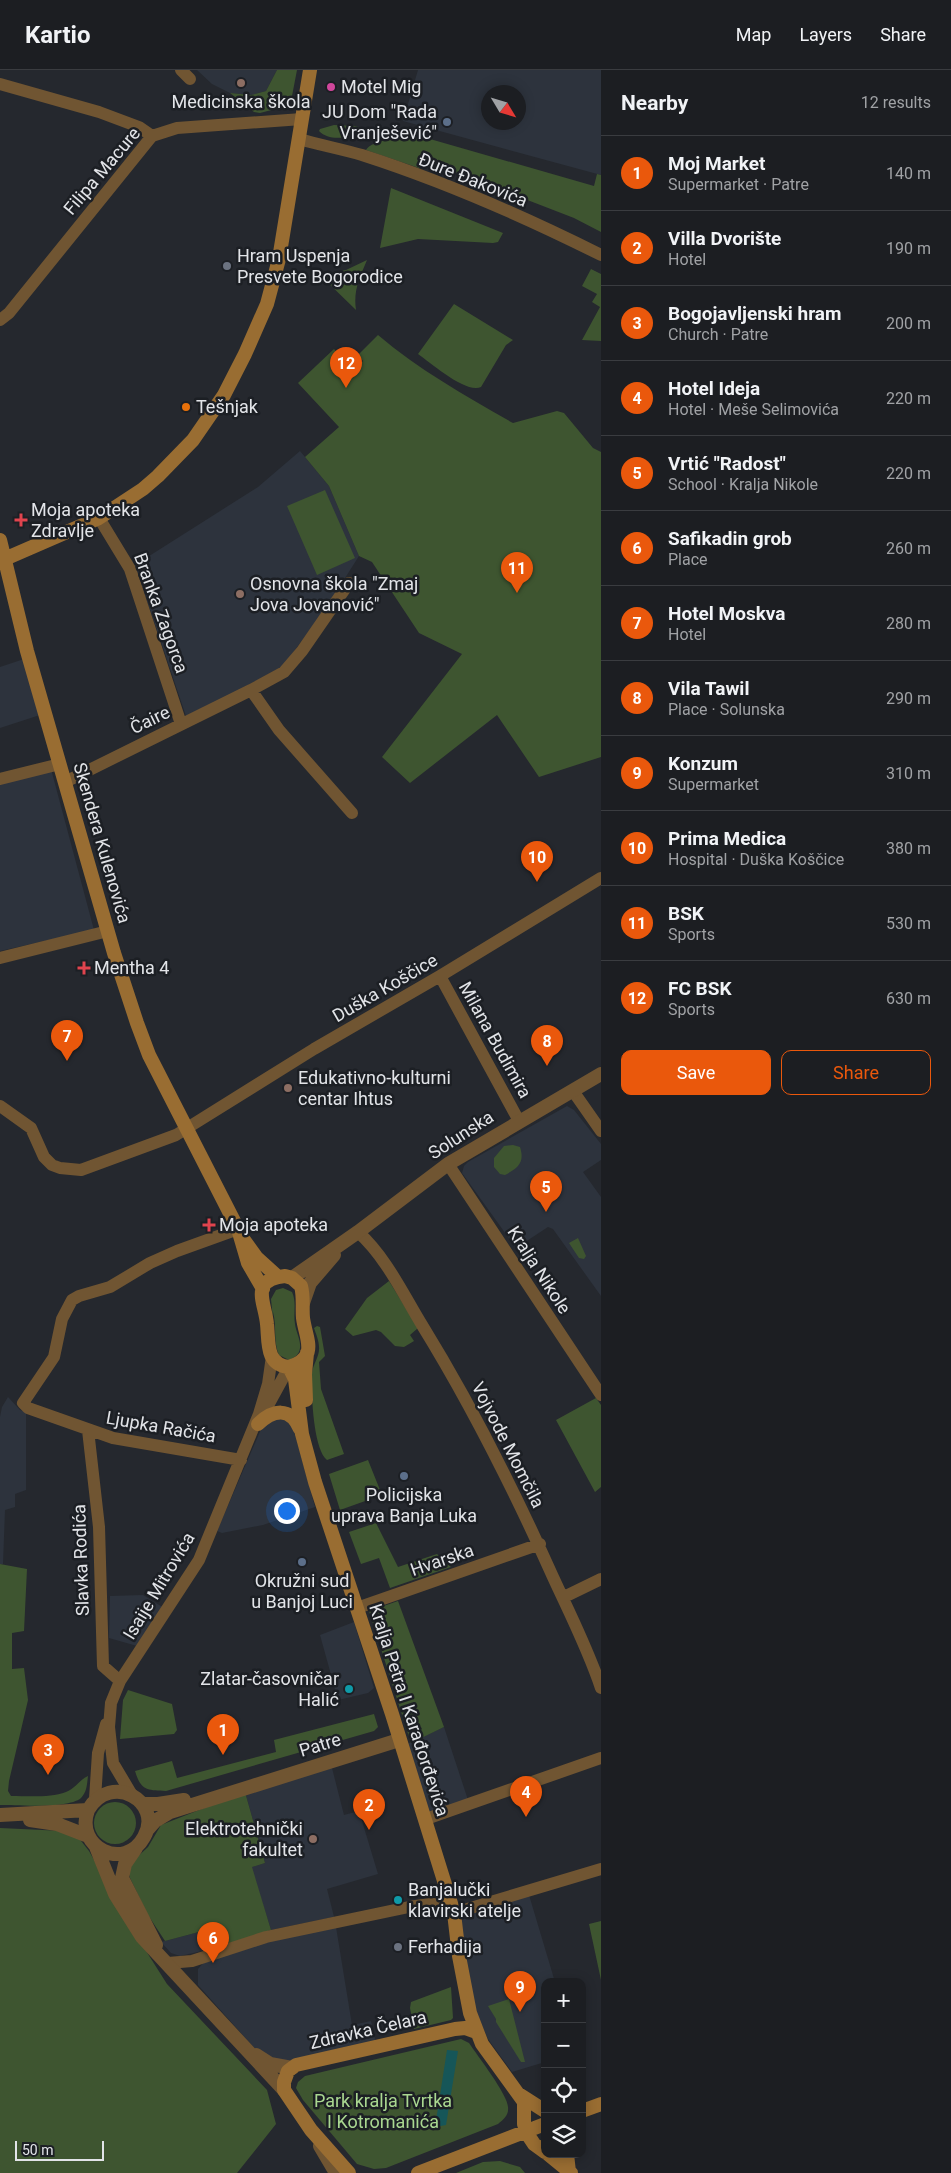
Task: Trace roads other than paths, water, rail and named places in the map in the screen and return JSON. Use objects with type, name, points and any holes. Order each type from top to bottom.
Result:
[{"type":"main road","points":[[3,560],[99,518],[144,488],[174,461],[206,423],[235,374],[267,304],[280,259],[310,70]]},
{"type":"main road","name":"Skendera Kulenovića","points":[[0,540],[3,560],[27,652],[127,994],[149,1055],[238,1231],[257,1258],[285,1278]]},
{"type":"main road","name":"Skendera Kulenovića","points":[[238,1231],[248,1263],[262,1289]]},
{"type":"main road","points":[[285,1278],[262,1289],[261,1302],[268,1325],[267,1344],[276,1362],[282,1366],[289,1367],[299,1363],[307,1353]]},
{"type":"main road","name":"Kralja Petra I Karađorđevića","points":[[285,1278],[301,1286],[303,1317],[310,1342],[305,1374],[304,1440]]},
{"type":"main road","name":"Kralja Petra I Karađorđevića","points":[[289,1367],[295,1379],[304,1440],[315,1482],[426,1819],[452,1907],[464,1988],[476,2032],[482,2044],[518,2092],[525,2106],[525,2130]]},
{"type":"main road","points":[[258,1424],[272,1414],[285,1413],[294,1418],[304,1440]]},
{"type":"main road","name":"Kralja Petra I Karađorđevića","points":[[455,2029],[462,2013],[464,1988]]},
{"type":"main road","name":"Zdravka Čelara","points":[[284,2090],[285,2078],[292,2068],[455,2029],[465,2028],[476,2032]]},
{"type":"main road","points":[[284,2090],[311,2130],[349,2173]]},
{"type":"main road","points":[[518,2092],[541,2108]]},
{"type":"main road","points":[[418,2173],[541,2125]]},
{"type":"main road","points":[[525,2130],[534,2144],[541,2149]]},
{"type":"main road","points":[[552,2158],[570,2172]]},
{"type":"main road","points":[[568,2158],[570,2172]]},
{"type":"street","points":[[0,84],[99,112],[139,127],[152,136]]},
{"type":"street","name":"Filipa Macure","points":[[0,320],[9,313],[152,136],[186,126],[302,119]]},
{"type":"street","name":"Đure Đakovića","points":[[299,139],[362,156],[411,173],[499,209],[601,255]]},
{"type":"street","name":"Branka Zagorca","points":[[99,518],[130,569],[181,724]]},
{"type":"street","name":"Čaire","points":[[65,782],[284,672],[292,664],[349,583]]},
{"type":"street","points":[[251,690],[279,730],[352,813]]},
{"type":"street","points":[[0,779],[60,764]]},
{"type":"street","name":"Duška Koščice","points":[[187,1128],[314,1049],[440,976],[601,878]]},
{"type":"street","points":[[0,958],[108,931]]},
{"type":"street","name":"Milana Budimira","points":[[440,976],[519,1121]]},
{"type":"street","name":"Solunska","points":[[285,1278],[353,1235],[448,1164],[601,1074]]},
{"type":"street","points":[[573,1091],[601,1130]]},
{"type":"street","points":[[0,1106],[31,1128],[44,1157],[52,1165],[71,1170],[81,1170],[159,1142],[187,1128]]},
{"type":"street","name":"Kralja Nikole","points":[[448,1164],[601,1395]]},
{"type":"street","name":"Ljupka Račića","points":[[238,1231],[170,1254],[150,1263],[110,1287],[79,1296],[72,1300],[62,1319],[54,1358],[23,1401],[28,1408],[113,1438],[241,1460]]},
{"type":"street","name":"Solunska","points":[[303,1304],[306,1292],[315,1276],[353,1235]]},
{"type":"street","name":"Vojvode Momčila","points":[[353,1235],[378,1254],[444,1361],[496,1456],[540,1544],[583,1639],[601,1688]]},
{"type":"street","name":"Isaije Mitrovića","points":[[247,1446],[268,1384],[272,1356]]},
{"type":"street","name":"Isaije Mitrovića","points":[[92,1804],[98,1754],[113,1698],[120,1681],[199,1560],[247,1446],[289,1367]]},
{"type":"street","name":"Slavka Rodića","points":[[88,1430],[99,1527],[103,1666],[120,1681]]},
{"type":"street","name":"Hvarska","points":[[357,1608],[540,1544]]},
{"type":"street","points":[[564,1597],[601,1579]]},
{"type":"street","name":"Isaije Mitrovića","points":[[110,1712],[109,1727],[113,1763],[137,1800]]},
{"type":"street","name":"Patre","points":[[0,1816],[56,1824],[92,1841],[107,1853],[119,1854],[130,1851],[140,1844],[147,1830],[162,1816],[170,1812],[399,1740]]},
{"type":"street","points":[[426,1819],[601,1758]]},
{"type":"street","name":"Patre","points":[[0,1816],[92,1804],[110,1792],[122,1792],[137,1800],[167,1803],[251,1786]]},
{"type":"street","points":[[137,1800],[147,1815],[147,1830]]},
{"type":"street","points":[[92,1804],[85,1824],[115,1894],[132,1922],[142,1936],[284,2090]]},
{"type":"street","points":[[140,1844],[125,1864],[122,1878],[164,1959]]},
{"type":"street","points":[[164,1959],[192,1960],[266,1937],[409,1907],[452,1907],[601,1869]]},
{"type":"street","points":[[245,2048],[270,2064],[292,2068]]},
{"type":"street","points":[[311,2130],[336,2173]]},
{"type":"water","points":[[447,2050],[458,2051],[446,2125],[435,2127]]},
{"type":"place","name":"Medicinska škola","points":[[241,83]]},
{"type":"place","name":"Motel Mig","points":[[331,87]]},
{"type":"place","name":"JU Dom \"Rada Vranješević\"","points":[[447,122]]},
{"type":"place","name":"Hram Uspenja Presvete Bogorodice","points":[[227,266]]},
{"type":"place","name":"FC BSK","points":[[346,388]]},
{"type":"place","name":"Tešnjak","points":[[186,407]]},
{"type":"place","name":"Moja apoteka Zdravlje","points":[[21,520]]},
{"type":"place","name":"BSK","points":[[517,593]]},
{"type":"place","name":"Osnovna škola \"Zmaj Jova Jovanović\"","points":[[240,594]]},
{"type":"place","name":"Prima Medica","points":[[537,882]]},
{"type":"place","name":"Mentha 4","points":[[84,968]]},
{"type":"place","name":"Hotel Moskva","points":[[67,1061]]},
{"type":"place","name":"Vila Tawil","points":[[547,1066]]},
{"type":"place","name":"Edukativno-kulturni centar Ihtus","points":[[288,1088]]},
{"type":"place","name":"Vrtić \"Radost\"","points":[[546,1212]]},
{"type":"place","name":"Moja apoteka","points":[[209,1225]]},
{"type":"place","name":"Policijska uprava Banja Luka","points":[[404,1476]]},
{"type":"place","name":"Okružni sud u Banjoj Luci","points":[[302,1562]]},
{"type":"place","name":"Zlatar-časovničar Halić","points":[[349,1689]]},
{"type":"place","name":"Moj Market","points":[[223,1755]]},
{"type":"place","name":"Bogojavljenski hram","points":[[48,1775]]},
{"type":"place","name":"Hotel Ideja","points":[[526,1817]]},
{"type":"place","name":"Villa Dvorište","points":[[369,1830]]},
{"type":"place","name":"Elektrotehnički fakultet","points":[[313,1839]]},
{"type":"place","name":"Banjalučki klavirski atelje","points":[[398,1900]]},
{"type":"place","name":"Ferhadija","points":[[398,1947]]},
{"type":"place","name":"Safikadin grob","points":[[213,1963]]},
{"type":"place","name":"Konzum","points":[[520,2012]]},
{"type":"park label","name":"Park kralja Tvrtka I Kotromanića","points":[[383,2111]]}]
